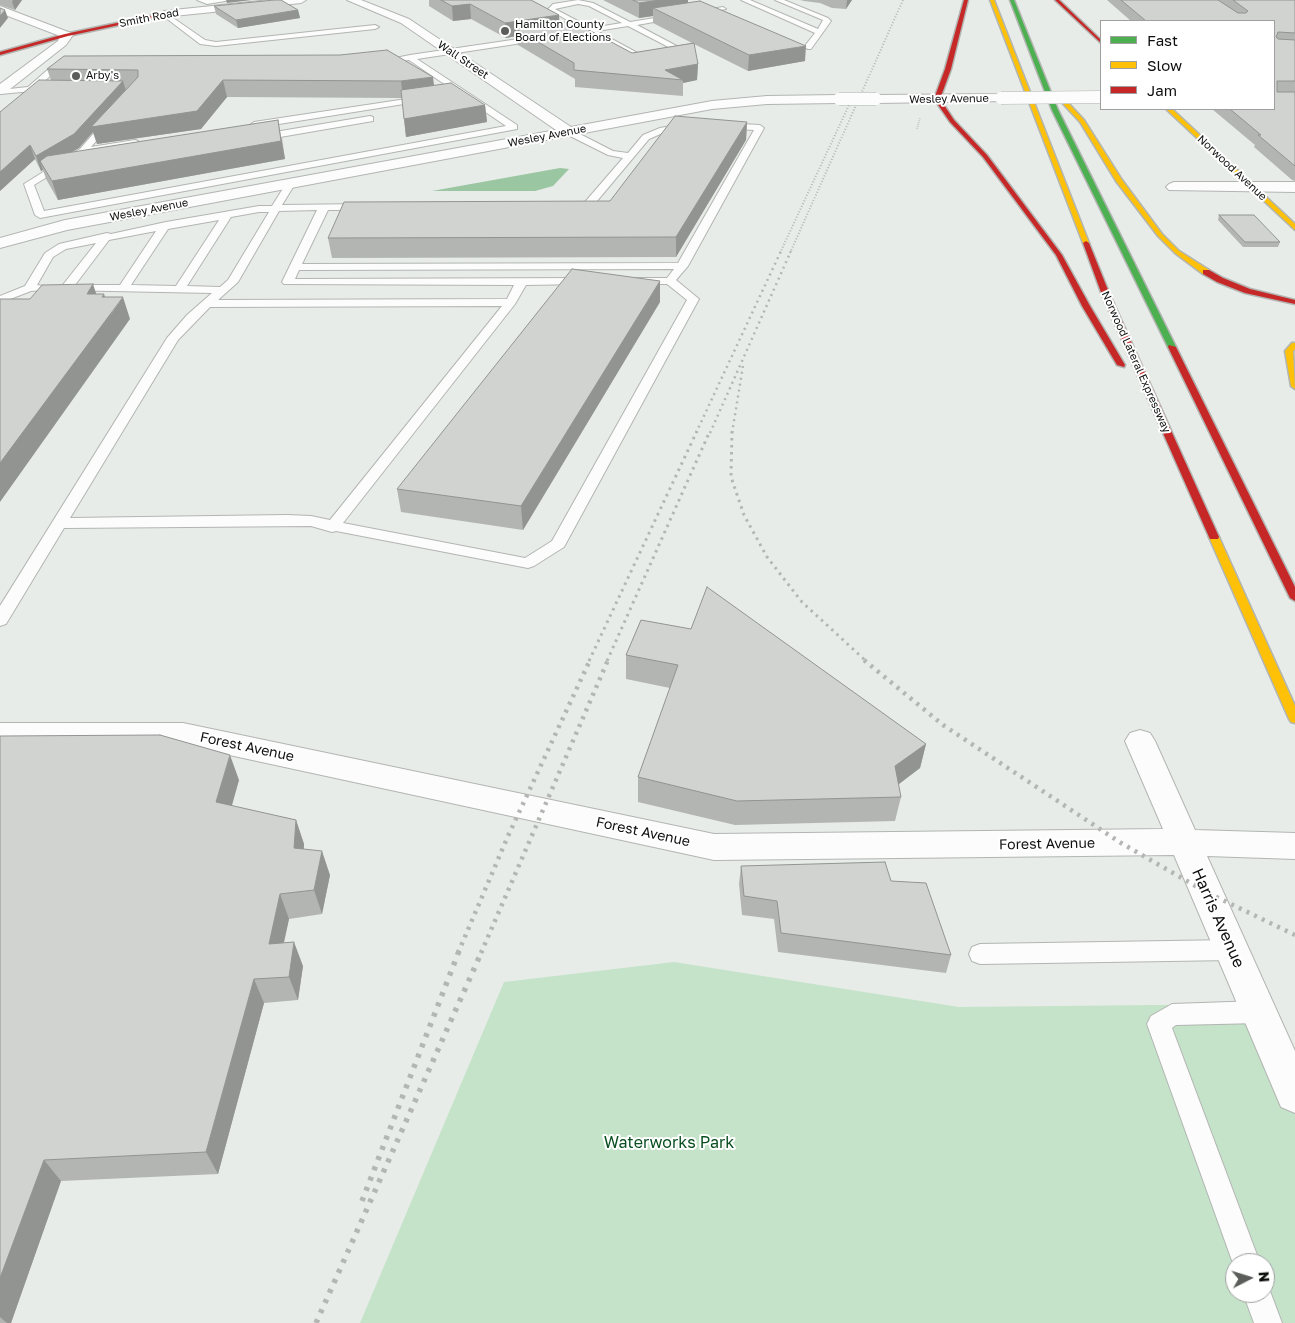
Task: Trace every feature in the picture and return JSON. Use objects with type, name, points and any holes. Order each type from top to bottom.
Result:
[{"type":"main road","points":[[160,0],[158,8],[164,14]]},
{"type":"main road","points":[[966,0],[948,70],[937,99],[952,121],[985,156],[1059,255],[1126,374]]},
{"type":"main road","name":"Norwood Lateral Expressway","points":[[992,0],[1106,295],[1295,719]]},
{"type":"main road","points":[[1012,0],[1054,110],[1295,598]]},
{"type":"main road","points":[[1057,0],[1100,41]]},
{"type":"main road","name":"Smith Road","points":[[0,54],[67,35],[164,14]]},
{"type":"main road","points":[[1042,78],[1082,121],[1119,181],[1160,235],[1177,252],[1220,280],[1248,291],[1295,302]]},
{"type":"main road","name":"Norwood Avenue","points":[[1170,110],[1295,228]]},
{"type":"main road","points":[[1295,346],[1289,351],[1295,386]]},
{"type":"main road","points":[[1136,391],[1191,485]]},
{"type":"street","name":"Smith Road","points":[[164,14],[302,0]]},
{"type":"street","name":"Wall Street","points":[[352,0],[405,21],[569,132]]},
{"type":"street","points":[[0,9],[67,35],[62,43],[0,91]]},
{"type":"street","name":"Wesley Avenue","points":[[0,243],[65,225],[712,105],[768,100],[1100,97]]},
{"type":"street","points":[[1174,187],[1295,187]]},
{"type":"street","name":"Forest Avenue","points":[[0,734],[183,734],[714,847],[1184,842],[1295,846]]},
{"type":"street","name":"Harris Avenue","points":[[1140,741],[1295,1094]]},
{"type":"lane","points":[[200,0],[206,2],[228,0]]},
{"type":"lane","points":[[744,0],[819,32]]},
{"type":"lane","points":[[778,0],[826,18],[827,21],[808,47]]},
{"type":"lane","points":[[585,2],[684,52],[683,55],[659,60],[643,59],[590,30],[551,9],[552,7],[585,2]]},
{"type":"lane","points":[[554,35],[723,9]]},
{"type":"lane","points":[[164,14],[202,42],[216,44],[375,27]]},
{"type":"lane","points":[[375,63],[545,37]]},
{"type":"lane","points":[[119,110],[82,151],[29,184],[40,215],[514,127],[410,57]]},
{"type":"lane","points":[[30,89],[54,68],[82,68]]},
{"type":"lane","points":[[0,91],[40,89]]},
{"type":"lane","points":[[444,96],[463,93]]},
{"type":"lane","points":[[249,125],[434,97]]},
{"type":"lane","points":[[0,98],[24,98]]},
{"type":"lane","points":[[387,104],[396,114]]},
{"type":"lane","points":[[248,140],[383,117]]},
{"type":"lane","points":[[563,207],[588,205],[646,136],[663,130],[696,126]]},
{"type":"lane","points":[[670,281],[682,266],[760,128],[714,126]]},
{"type":"lane","points":[[569,132],[610,153],[630,156]]},
{"type":"lane","points":[[82,151],[141,142]]},
{"type":"lane","points":[[49,172],[76,168]]},
{"type":"lane","points":[[0,620],[174,338],[232,282],[290,184]]},
{"type":"lane","points":[[324,207],[288,282],[601,281]]},
{"type":"lane","points":[[29,288],[50,255],[63,246],[227,214],[275,209],[374,207]]},
{"type":"lane","points":[[179,290],[227,214]]},
{"type":"lane","points":[[124,289],[166,225]]},
{"type":"lane","points":[[57,288],[107,236]]},
{"type":"lane","points":[[295,267],[682,266]]},
{"type":"lane","points":[[332,527],[511,302],[522,281]]},
{"type":"lane","points":[[60,523],[311,521],[332,527],[528,563],[558,544],[693,299],[670,281],[620,281]]},
{"type":"lane","points":[[0,300],[29,288],[223,290]]},
{"type":"lane","points":[[208,304],[511,302]]},
{"type":"lane","points":[[980,954],[1232,950]]},
{"type":"lane","points":[[1242,1253],[1159,1024],[1172,1015],[1259,1012]]},
{"type":"lane","points":[[1261,1303],[1268,1323]]},
{"type":"green space","name":"Waterworks Park","points":[[674,962],[959,1007],[1255,1004],[1295,1094],[1295,1323],[360,1323],[504,982]]},
{"type":"shaded area","points":[[560,168],[569,169],[553,186],[535,191],[432,191]]},
{"type":"building","points":[[281,0],[298,10],[236,20],[214,6]]},
{"type":"building","points":[[441,0],[531,0],[559,15],[505,23],[470,4],[452,6]]},
{"type":"building","points":[[633,0],[660,0],[639,3]]},
{"type":"building","points":[[1121,0],[1218,0],[1238,13],[1246,13],[1248,11],[1233,0],[1295,0],[1295,33],[1278,32],[1276,37],[1278,39],[1295,40],[1295,81],[1277,81],[1277,92],[1295,92],[1295,166],[1231,110],[1275,110],[1275,20],[1145,20]]},
{"type":"building","points":[[700,1],[806,46],[749,55],[653,8]]},
{"type":"building","points":[[0,8],[5,10],[0,16]]},
{"type":"building","points":[[572,21],[632,53],[694,43],[698,64],[665,70],[683,80],[574,70],[574,63],[516,29]]},
{"type":"building","points":[[387,50],[433,77],[401,81],[223,80],[197,111],[91,127],[138,77],[138,70],[47,69],[64,56],[340,55]]},
{"type":"building","points":[[39,80],[123,81],[74,134],[36,156],[30,145],[0,172],[0,112]]},
{"type":"building","points":[[451,83],[485,105],[404,119],[401,90]]},
{"type":"building","points":[[675,116],[747,122],[676,237],[328,238],[344,202],[610,201]]},
{"type":"building","points":[[278,120],[281,141],[52,181],[40,161],[47,156]]},
{"type":"building","points":[[1219,215],[1254,215],[1280,242],[1245,242]]},
{"type":"building","points":[[572,269],[660,281],[521,506],[397,489]]},
{"type":"building","points":[[93,284],[87,294],[104,294],[102,297],[123,297],[0,463],[0,299],[30,299],[42,285]]},
{"type":"building","points":[[707,587],[926,744],[895,766],[901,797],[737,801],[638,777],[678,665],[626,655],[641,620],[691,629]]},
{"type":"building","points":[[160,735],[230,755],[216,802],[296,820],[294,848],[322,851],[314,890],[280,894],[269,944],[294,942],[289,977],[254,979],[206,1152],[44,1160],[0,1278],[0,736]]},
{"type":"building","points":[[885,862],[891,881],[926,883],[951,955],[781,933],[777,901],[744,896],[741,866]]},
{"type":"railway","points":[[790,253],[903,0]]},
{"type":"railway","points":[[780,253],[849,105]]},
{"type":"railway","points":[[696,433],[781,251]]},
{"type":"railway","points":[[710,433],[791,251]]},
{"type":"railway","points":[[732,433],[743,366]]},
{"type":"railway","points":[[589,661],[697,431]]},
{"type":"railway","points":[[607,661],[710,431]]},
{"type":"railway","points":[[732,431],[731,477],[744,515],[767,557],[802,602],[866,661]]},
{"type":"railway","points":[[458,953],[508,836],[590,660]]},
{"type":"railway","points":[[481,953],[608,660]]},
{"type":"railway","points":[[864,660],[943,725],[1121,843],[1206,892],[1295,935]]},
{"type":"railway","points":[[362,1201],[459,951]]},
{"type":"railway","points":[[316,1323],[482,951]]},
{"type":"traffic: fast","points":[[1012,0],[1055,110],[1172,347]]},
{"type":"traffic: slow","points":[[992,0],[1086,243]]},
{"type":"traffic: slow","points":[[1057,94],[1082,121],[1119,181],[1160,235],[1177,252],[1206,272]]},
{"type":"traffic: slow","points":[[1170,110],[1295,228]]},
{"type":"traffic: slow","points":[[1295,345],[1289,351],[1295,386]]},
{"type":"traffic: slow","points":[[1214,537],[1295,719]]},
{"type":"traffic: jam","points":[[966,0],[948,69],[937,99],[952,121],[985,156],[1059,255],[1086,306],[1121,365]]},
{"type":"traffic: jam","points":[[1057,0],[1100,41]]},
{"type":"traffic: jam","points":[[0,54],[67,35],[164,14]]},
{"type":"traffic: jam","points":[[1086,243],[1106,295],[1214,537]]},
{"type":"traffic: jam","points":[[1206,272],[1220,280],[1248,291],[1295,302]]},
{"type":"traffic: jam","points":[[1172,347],[1295,598]]},
{"type":"place","name":"Hamilton County Board of Elections","points":[[505,31]]},
{"type":"place","name":"Arby's","points":[[76,76]]}]
